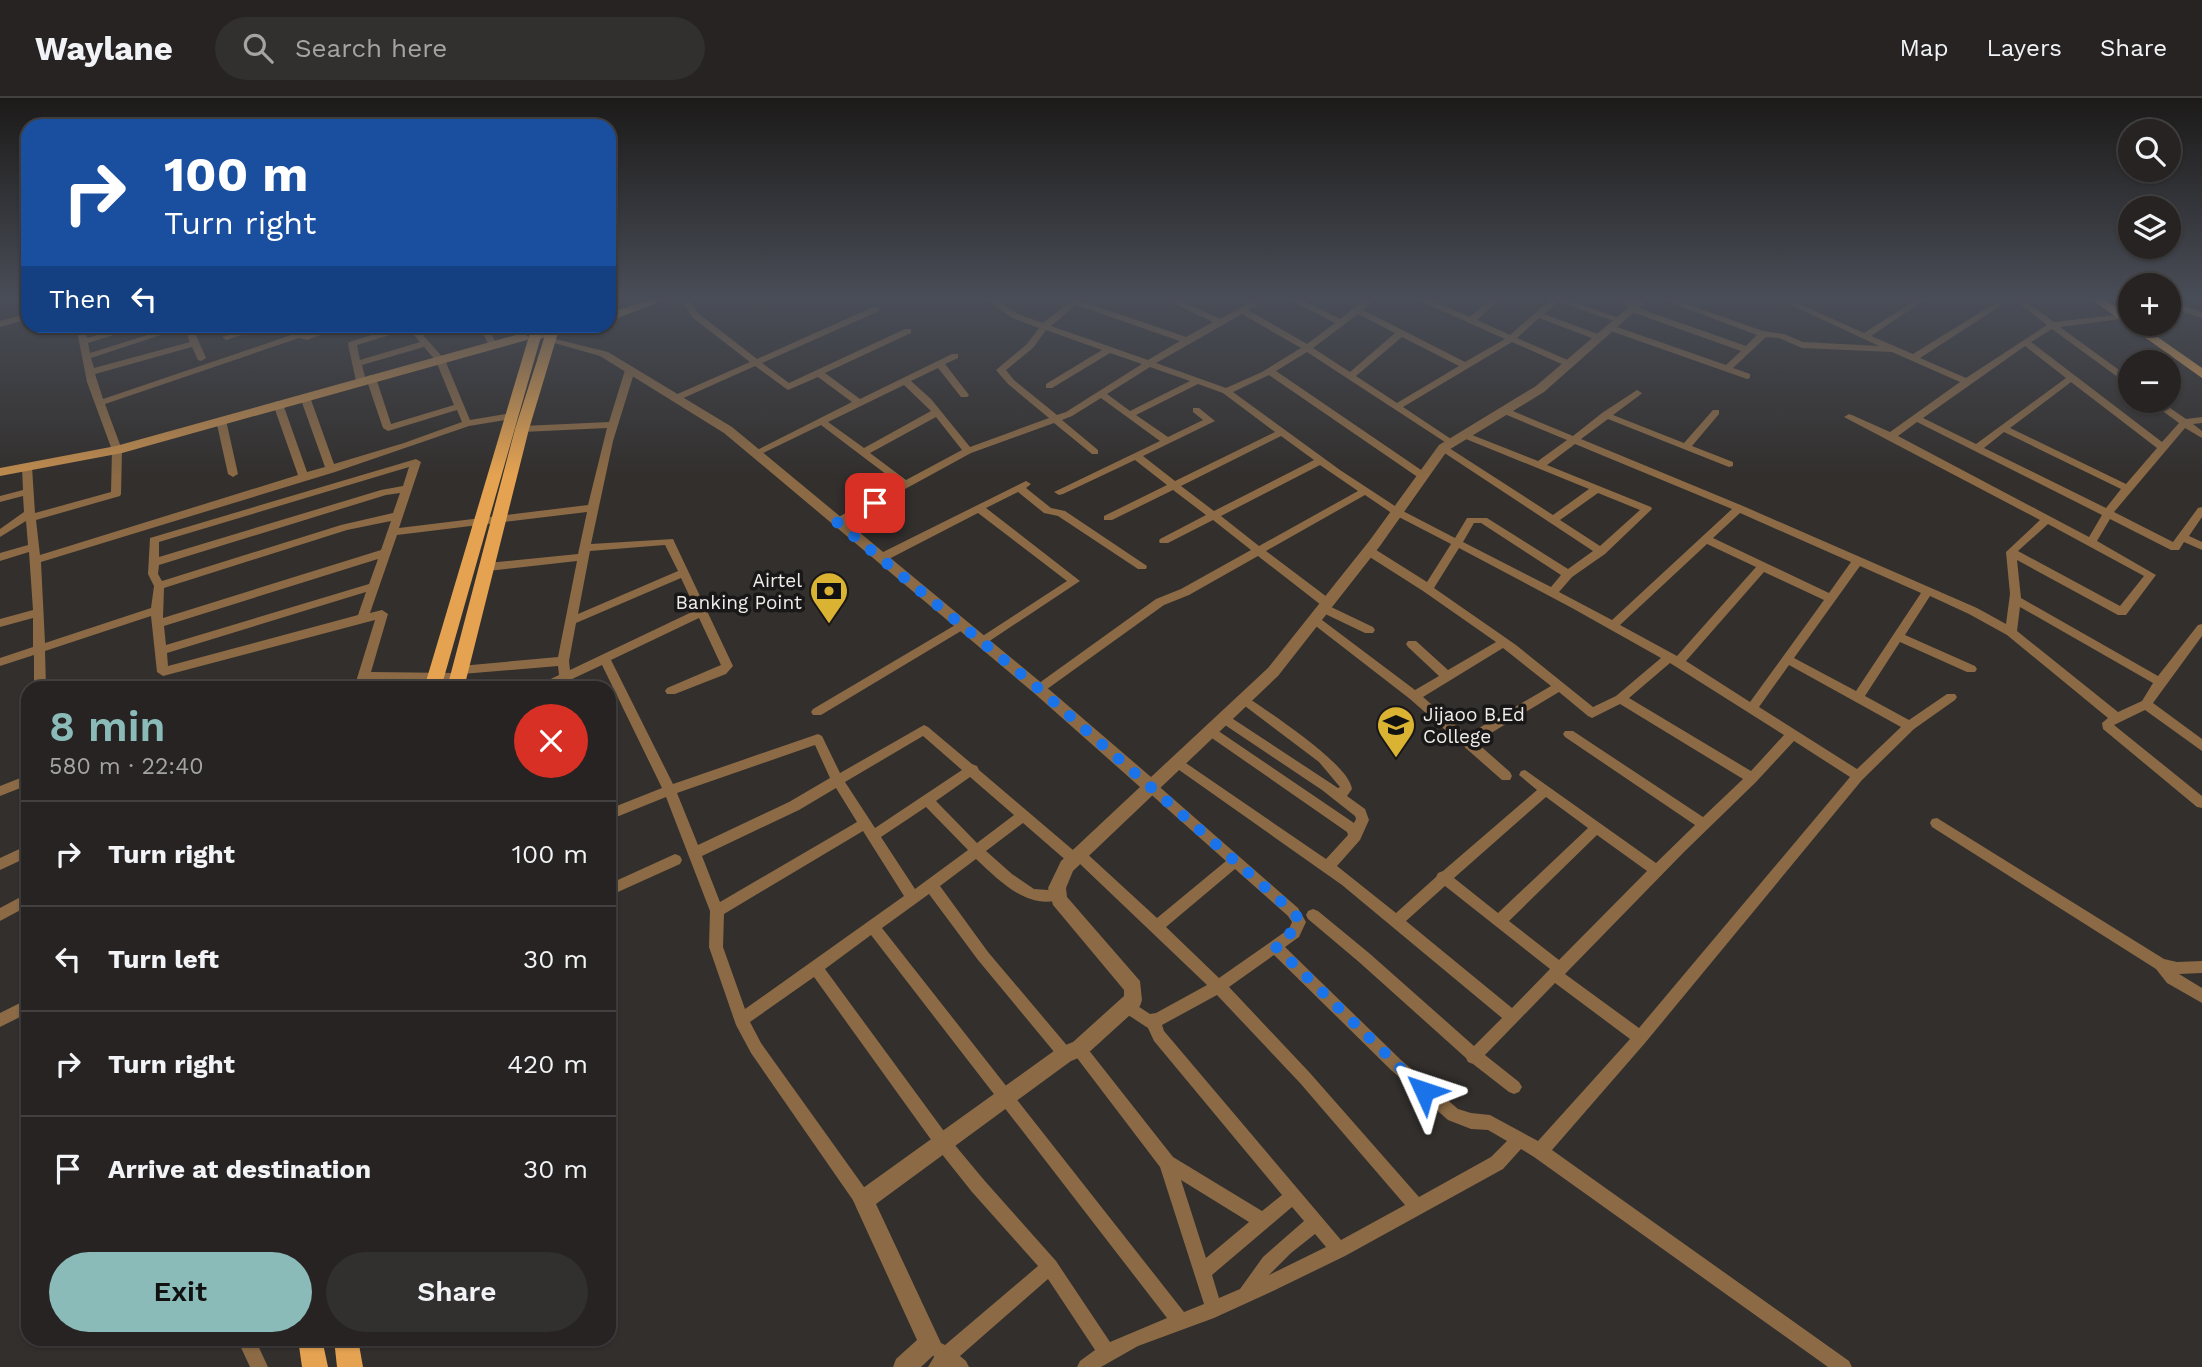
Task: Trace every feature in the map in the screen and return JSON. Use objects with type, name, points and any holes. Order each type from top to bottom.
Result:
[{"type":"main road","points":[[0,472],[117,450],[446,358]]},
{"type":"main road","points":[[429,679],[483,522],[511,416],[533,358]]},
{"type":"main road","points":[[457,678],[488,567],[538,358]]},
{"type":"main road","points":[[2181,358],[2202,374]]},
{"type":"main road","points":[[311,1346],[315,1367]]},
{"type":"main road","points":[[347,1346],[350,1367]]},
{"type":"street","points":[[0,534],[30,515],[116,494],[117,450],[86,358]]},
{"type":"street","points":[[90,372],[141,358]]},
{"type":"street","points":[[100,403],[232,358]]},
{"type":"street","points":[[356,358],[388,428],[460,406]]},
{"type":"street","points":[[357,364],[376,358]]},
{"type":"street","points":[[611,358],[728,429],[1039,689],[1298,918],[1294,933],[1218,987],[1152,1021]]},
{"type":"street","points":[[748,358],[788,387],[850,358]]},
{"type":"street","points":[[676,398],[765,358]]},
{"type":"street","points":[[756,453],[951,358]]},
{"type":"street","points":[[1015,358],[1001,370],[1011,382],[1095,452]]},
{"type":"street","points":[[1049,386],[1095,358]]},
{"type":"street","points":[[1135,358],[1226,391],[1280,433],[1397,512],[1674,659],[1858,776]]},
{"type":"street","points":[[837,522],[968,451],[1056,419],[1102,395],[1159,358]]},
{"type":"street","points":[[1226,391],[1290,358]]},
{"type":"street","points":[[1323,358],[1601,551]]},
{"type":"street","points":[[1350,376],[1371,358]]},
{"type":"street","points":[[1451,358],[1466,366]]},
{"type":"street","points":[[1396,407],[1479,358]]},
{"type":"street","points":[[1556,358],[1569,364]]},
{"type":"street","points":[[863,1200],[1072,1051],[1128,1006],[1133,1000],[1133,987],[1066,910],[1058,895],[1061,876],[1076,857],[1273,672],[1447,445],[1539,389],[1576,358]]},
{"type":"street","points":[[1695,358],[1747,376]]},
{"type":"street","points":[[1727,369],[1739,358]]},
{"type":"street","points":[[1913,358],[1967,382]]},
{"type":"street","points":[[1891,436],[2001,358]]},
{"type":"street","points":[[2045,358],[2163,448]]},
{"type":"street","points":[[2097,358],[2118,374]]},
{"type":"street","points":[[440,360],[467,423]]},
{"type":"street","points":[[940,364],[964,395]]},
{"type":"street","points":[[565,677],[563,661],[592,508],[611,425],[630,370]]},
{"type":"street","points":[[1269,371],[1423,476]]},
{"type":"street","points":[[819,373],[859,403]]},
{"type":"street","points":[[1977,448],[2071,379]]},
{"type":"street","points":[[905,381],[937,412],[968,451]]},
{"type":"street","points":[[1131,414],[1198,381]]},
{"type":"street","points":[[1540,466],[1571,440],[1637,393]]},
{"type":"street","points":[[1102,395],[1167,441]]},
{"type":"street","points":[[305,397],[331,470]]},
{"type":"street","points":[[278,404],[304,477]]},
{"type":"street","points":[[1059,492],[1210,421],[1196,410]]},
{"type":"street","points":[[1505,411],[1739,508],[1973,611],[2011,632],[2118,719]]},
{"type":"street","points":[[863,453],[937,412]]},
{"type":"street","points":[[1685,447],[1716,412]]},
{"type":"street","points":[[2172,413],[2202,435]]},
{"type":"street","points":[[1605,415],[1729,464]]},
{"type":"street","points":[[35,560],[331,470],[443,434],[467,423],[511,416]]},
{"type":"street","points":[[1849,417],[1891,436],[2151,575],[2122,612],[2011,552]]},
{"type":"street","points":[[1916,418],[2175,547],[2202,510]]},
{"type":"street","points":[[2091,542],[2127,488],[2185,422],[2202,420]]},
{"type":"street","points":[[221,421],[233,474]]},
{"type":"street","points":[[821,421],[906,485]]},
{"type":"street","points":[[522,429],[611,425]]},
{"type":"street","points":[[2003,428],[2127,488]]},
{"type":"street","points":[[1108,518],[1280,433]]},
{"type":"street","points":[[1464,435],[1647,509],[1601,551],[1568,574],[1552,593]]},
{"type":"street","points":[[1136,456],[1257,549],[1325,606],[1369,630]]},
{"type":"street","points":[[1164,541],[1320,461]]},
{"type":"street","points":[[363,618],[416,462],[154,540],[153,574],[159,586],[156,610],[163,672],[382,614],[363,681]]},
{"type":"street","points":[[27,467],[35,560],[40,681]]},
{"type":"street","points":[[881,558],[1023,486],[1048,511],[1061,513],[1142,566]]},
{"type":"street","points":[[153,563],[385,492],[407,489]]},
{"type":"street","points":[[1553,520],[1597,489]]},
{"type":"street","points":[[1039,689],[1160,602],[1185,592],[1257,549],[1365,491]]},
{"type":"street","points":[[0,499],[28,492]]},
{"type":"street","points":[[270,506],[279,548]]},
{"type":"street","points":[[391,532],[592,508]]},
{"type":"street","points":[[979,508],[1075,581],[982,642]]},
{"type":"street","points":[[1613,625],[1739,508]]},
{"type":"street","points":[[159,586],[345,527],[397,516]]},
{"type":"street","points":[[1428,589],[1471,520],[1478,518],[1568,574]]},
{"type":"street","points":[[2011,552],[2048,519]]},
{"type":"street","points":[[2183,537],[2202,546]]},
{"type":"street","points":[[1705,539],[1831,599]]},
{"type":"street","points":[[488,567],[669,541],[700,613],[727,666],[722,671],[671,691]]},
{"type":"street","points":[[0,557],[34,547]]},
{"type":"street","points":[[1368,551],[1428,589],[1503,643],[1592,713],[1620,699],[1674,659],[1763,566]]},
{"type":"street","points":[[2011,552],[2015,599],[2011,632]]},
{"type":"street","points":[[158,624],[384,553]]},
{"type":"street","points":[[1751,709],[1857,562]]},
{"type":"street","points":[[571,621],[683,573]]},
{"type":"street","points":[[160,651],[374,586]]},
{"type":"street","points":[[1858,698],[1927,592]]},
{"type":"street","points":[[2015,599],[2160,682]]},
{"type":"street","points":[[0,662],[156,610]]},
{"type":"street","points":[[0,623],[38,612]]},
{"type":"street","points":[[557,681],[700,613]]},
{"type":"street","points":[[1314,620],[1414,696],[1506,776]]},
{"type":"street","points":[[817,712],[962,625]]},
{"type":"street","points":[[2202,628],[2146,704],[2108,723],[2109,729],[2202,803]]},
{"type":"street","points":[[1898,636],[1971,669]]},
{"type":"street","points":[[1414,696],[1503,643]]},
{"type":"street","points":[[1412,644],[1447,676]]},
{"type":"street","points":[[604,659],[615,681]]},
{"type":"street","points":[[1787,659],[1910,726]]},
{"type":"street","points":[[385,681],[457,678],[563,661]]},
{"type":"street","points":[[616,683],[670,790],[717,911],[716,947],[741,1020],[756,1048],[863,1200],[943,1358]]},
{"type":"street","points":[[1468,741],[1560,686]]},
{"type":"street","points":[[1540,1151],[1640,1038],[1858,776],[1910,726],[1951,697]]},
{"type":"street","points":[[1243,699],[1323,759],[1346,785],[1346,789],[1339,795]]},
{"type":"street","points":[[1620,699],[1752,778]]},
{"type":"street","points":[[2146,704],[2202,746]]},
{"type":"street","points":[[1223,719],[1339,795],[1363,817],[1355,832],[1327,868]]},
{"type":"street","points":[[695,853],[794,806],[924,730],[1157,926],[1304,1077],[1416,1207]]},
{"type":"street","points":[[1210,731],[1355,832]]},
{"type":"street","points":[[1569,734],[1704,824]]},
{"type":"street","points":[[1473,1057],[1793,734]]},
{"type":"street","points":[[616,812],[814,739],[819,741],[838,780],[914,898]]},
{"type":"street","points":[[1176,762],[1347,881],[1512,1017]]},
{"type":"street","points":[[717,911],[926,800],[973,769]]},
{"type":"street","points":[[1525,775],[1657,871]]},
{"type":"street","points":[[0,791],[21,783]]},
{"type":"street","points":[[1396,921],[1443,877],[1546,790]]},
{"type":"street","points":[[926,800],[977,850],[1027,892],[1058,895]]},
{"type":"street","points":[[741,1020],[914,898],[1023,816]]},
{"type":"street","points":[[1937,823],[2161,965],[2172,978],[2202,996]]},
{"type":"street","points":[[1500,920],[1597,827]]},
{"type":"street","points":[[0,864],[21,854]]},
{"type":"street","points":[[616,887],[675,860]]},
{"type":"street","points":[[1157,926],[1235,861]]},
{"type":"street","points":[[1443,877],[1500,920],[1557,972],[1640,1038]]},
{"type":"street","points":[[931,885],[983,956],[1072,1051],[1167,1163],[1263,1221]]},
{"type":"street","points":[[0,915],[21,903]]},
{"type":"street","points":[[1313,915],[1351,944],[1473,1057],[1514,1087]]},
{"type":"street","points":[[873,927],[1006,1099],[1084,1194],[1180,1321]]},
{"type":"street","points":[[1275,946],[1438,1103],[1463,1120],[1490,1123],[1540,1151],[1843,1367]]},
{"type":"street","points":[[2161,965],[2177,968],[2202,967]]},
{"type":"street","points":[[815,967],[943,1143],[1051,1267],[1106,1351]]},
{"type":"street","points":[[1128,1006],[1152,1021],[1159,1036],[1339,1250]]},
{"type":"street","points":[[0,1020],[21,1010]]},
{"type":"street","points":[[1086,1367],[1106,1351],[1214,1309],[1339,1250],[1496,1163],[1519,1139]]},
{"type":"street","points":[[1167,1163],[1214,1309]]},
{"type":"street","points":[[1202,1272],[1293,1196]]},
{"type":"street","points":[[1245,1294],[1273,1256],[1316,1223]]},
{"type":"street","points":[[904,1367],[943,1358],[1051,1267]]},
{"type":"street","points":[[249,1346],[258,1367]]},
{"type":"place","name":"Airtel Banking Point","points":[[829,625]]},
{"type":"place","name":"Jijaoo B.Ed College","points":[[1396,759]]},
{"type":"route","points":[[875,503],[837,522],[1039,689],[1293,912],[1298,918],[1298,927],[1275,946],[1424,1091]]}]
